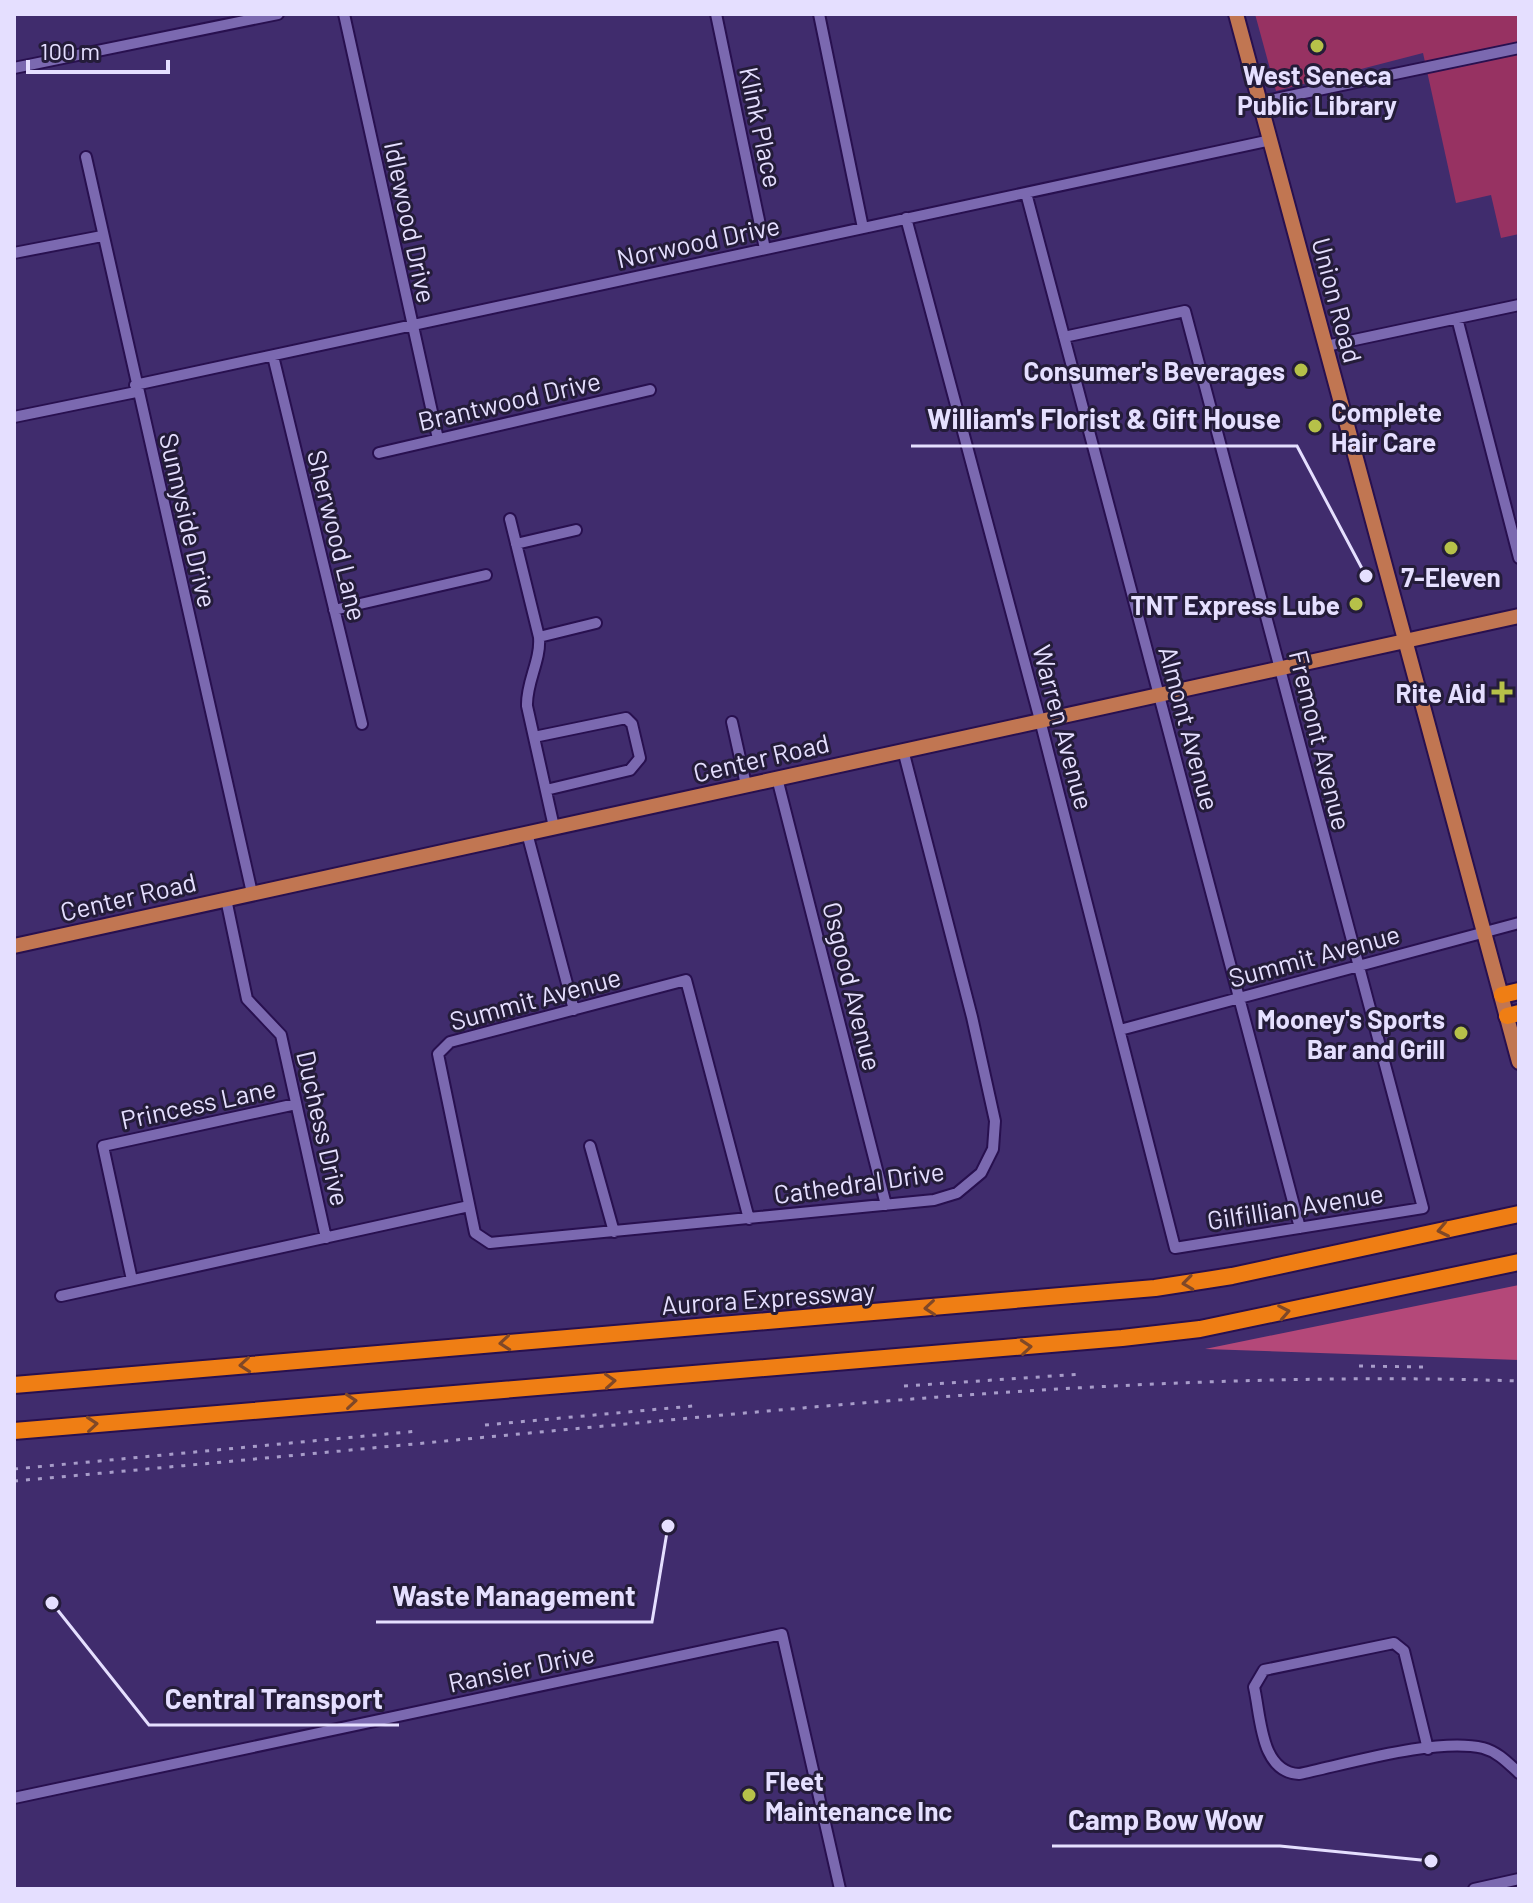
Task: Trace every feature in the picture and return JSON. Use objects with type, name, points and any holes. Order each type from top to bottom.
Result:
[{"type":"highway","points":[[1502,995],[1519,991]]},
{"type":"highway","name":"Aurora Expressway","points":[[14,1385],[1155,1288],[1232,1276],[1519,1214]]},
{"type":"highway","points":[[14,1431],[1122,1338],[1229,1323],[1519,1262]]},
{"type":"main road","name":"Union Road","points":[[1236,14],[1502,995],[1513,1014],[1519,1062]]},
{"type":"main road","name":"Center Road","points":[[14,946],[1519,616]]},
{"type":"street","points":[[14,68],[278,14]]},
{"type":"street","name":"Idlewood Drive","points":[[344,14],[438,439]]},
{"type":"street","name":"Klink Place","points":[[716,14],[765,249]]},
{"type":"street","points":[[819,14],[863,228]]},
{"type":"street","points":[[1261,102],[1519,48]]},
{"type":"street","name":"Norwood Drive","points":[[14,417],[273,356],[1271,140]]},
{"type":"street","name":"Sunnyside Drive","points":[[86,157],[252,893]]},
{"type":"street","name":"Almont Avenue","points":[[1026,193],[1300,1228]]},
{"type":"street","name":"Warren Avenue","points":[[906,218],[1040,720],[1175,1248]]},
{"type":"street","points":[[14,253],[102,236]]},
{"type":"street","points":[[1326,346],[1519,305]]},
{"type":"street","name":"Fremont Avenue","points":[[1064,337],[1185,311],[1423,1208]]},
{"type":"street","points":[[1457,318],[1519,558]]},
{"type":"street","name":"Sherwood Lane","points":[[273,356],[362,724]]},
{"type":"street","name":"Brantwood Drive","points":[[379,453],[650,390]]},
{"type":"street","points":[[510,519],[539,637],[540,649],[527,691],[554,827]]},
{"type":"street","points":[[516,544],[576,530]]},
{"type":"street","points":[[334,610],[486,575]]},
{"type":"street","points":[[539,637],[596,623]]},
{"type":"street","points":[[534,737],[626,718],[632,724],[640,758],[630,770],[546,790]]},
{"type":"street","points":[[732,722],[746,785]]},
{"type":"street","name":"Cathedral Drive","points":[[469,1206],[475,1233],[490,1243],[934,1200],[957,1193],[981,1173],[995,1137],[972,1017],[903,750]]},
{"type":"street","name":"Osgood Avenue","points":[[777,778],[886,1205]]},
{"type":"street","points":[[527,833],[574,1010]]},
{"type":"street","name":"Duchess Drive","points":[[226,899],[247,999],[281,1035],[326,1238]]},
{"type":"street","name":"Summit Avenue","points":[[1120,1030],[1519,923]]},
{"type":"street","name":"Summit Avenue","points":[[469,1206],[438,1054],[450,1042],[686,980],[749,1219]]},
{"type":"street","name":"Princess Lane","points":[[132,1280],[103,1146],[296,1104]]},
{"type":"street","points":[[590,1146],[614,1232]]},
{"type":"street","points":[[61,1296],[469,1206]]},
{"type":"street","name":"Gilfillian Avenue","points":[[1175,1248],[1423,1208]]},
{"type":"street","name":"Ransier Drive","points":[[14,1798],[782,1634],[840,1889]]},
{"type":"street","points":[[1428,1749],[1404,1651],[1394,1643],[1264,1670],[1257,1676],[1254,1687],[1269,1755],[1275,1766],[1285,1773],[1299,1774],[1447,1746],[1483,1748],[1500,1756],[1519,1773]]},
{"type":"street","points":[[1474,1889],[1519,1879]]},
{"type":"shaded area","points":[[1255,14],[1519,14],[1519,234],[1501,238],[1491,195],[1456,203],[1423,53],[1276,91]]},
{"type":"shaded area","points":[[1519,1285],[1519,1360],[1205,1349]]},
{"type":"railway","points":[[1359,1366],[1423,1367]]},
{"type":"railway","points":[[904,1386],[1083,1374]]},
{"type":"railway","points":[[14,1481],[960,1395],[1295,1380],[1519,1381]]},
{"type":"railway","points":[[485,1425],[693,1406]]},
{"type":"railway","points":[[14,1469],[418,1431]]},
{"type":"place","name":"West Seneca Public Library","points":[[1317,46]]},
{"type":"place","name":"Consumer's Beverages","points":[[1301,370]]},
{"type":"place","name":"Complete Hair Care","points":[[1315,426]]},
{"type":"place","name":"7-Eleven","points":[[1451,548]]},
{"type":"place","name":"William's Florist & Gift House","points":[[1366,576]]},
{"type":"place","name":"TNT Express Lube","points":[[1356,604]]},
{"type":"place","name":"Rite Aid","points":[[1502,692]]},
{"type":"place","name":"Mooney's Sports Bar and Grill","points":[[1461,1033]]},
{"type":"place","name":"Waste Management","points":[[668,1526]]},
{"type":"place","name":"Central Transport","points":[[52,1603]]},
{"type":"place","name":"Fleet Maintenance Inc","points":[[749,1795]]},
{"type":"place","name":"Camp Bow Wow","points":[[1431,1861]]}]
